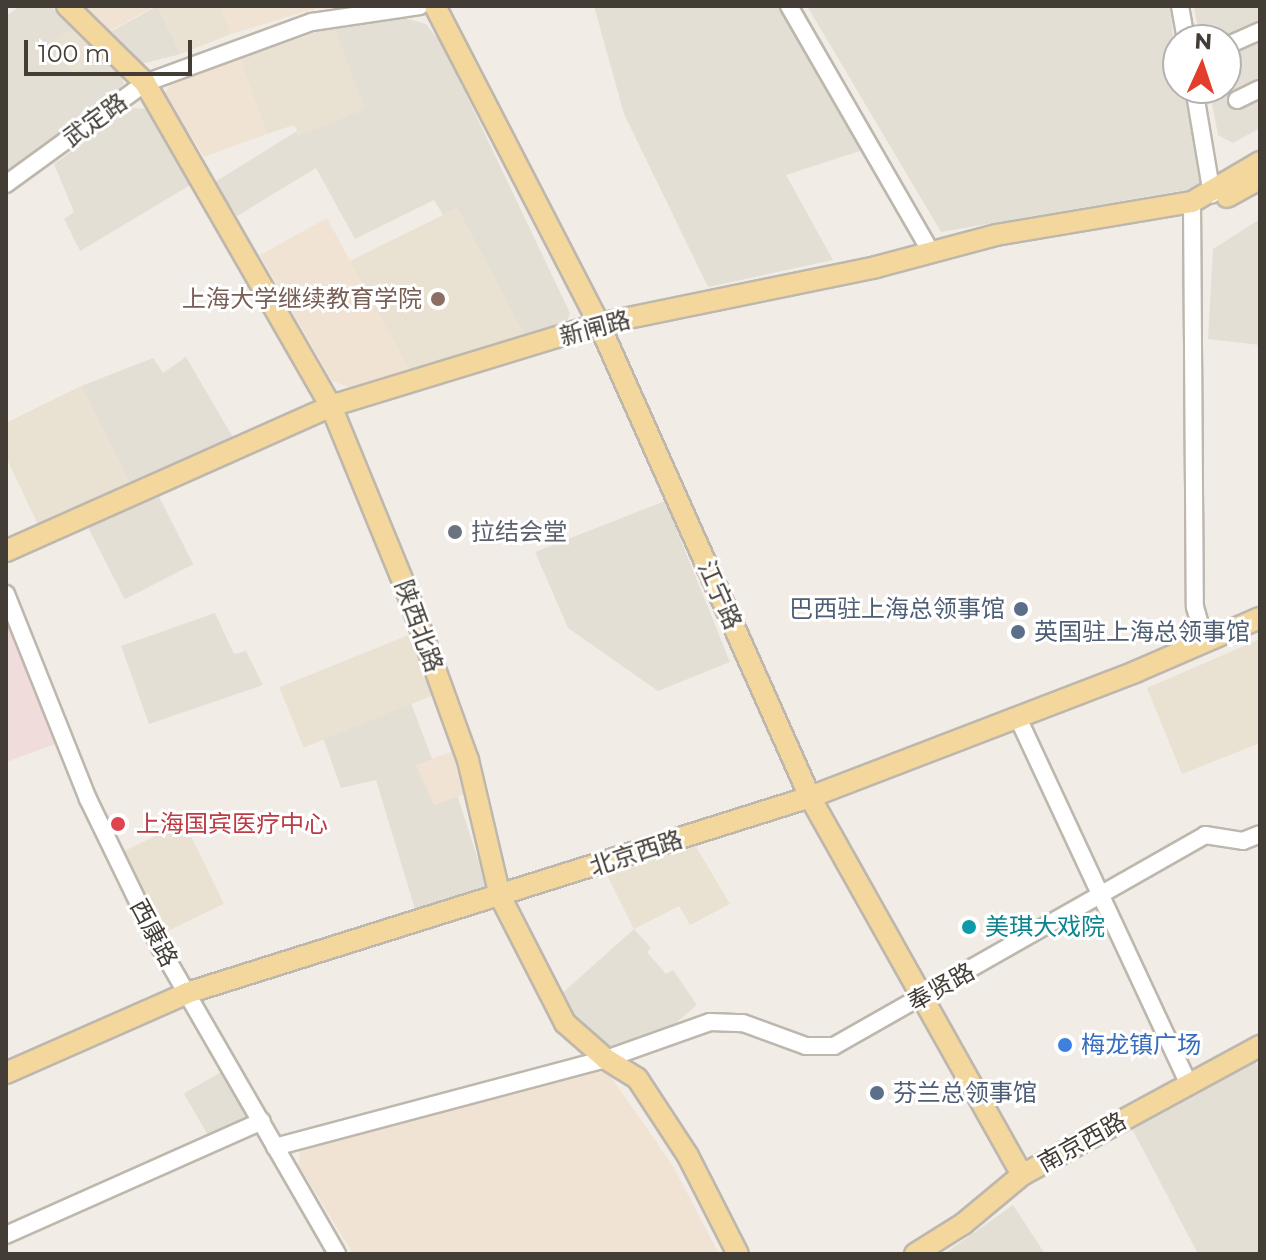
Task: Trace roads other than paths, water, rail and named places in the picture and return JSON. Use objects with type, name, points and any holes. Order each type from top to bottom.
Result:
[{"type":"main road","name":"陕西北路","points":[[67,6],[145,83],[331,406],[405,586],[468,760],[500,896],[565,1023],[606,1059],[637,1078],[688,1156],[738,1254]]},
{"type":"main road","name":"江宁路","points":[[435,6],[599,324],[810,797],[1022,1175]]},
{"type":"main road","name":"新闸路","points":[[6,551],[331,406],[599,324],[876,267],[930,250],[1192,202],[1212,194],[1260,162]]},
{"type":"main road","name":"新闸路","points":[[1212,194],[1228,197],[1260,179]]},
{"type":"main road","name":"北京西路","points":[[6,1073],[187,993],[810,797],[1018,718],[1260,618]]},
{"type":"main road","name":"南京西路","points":[[915,1254],[963,1224],[1022,1175],[1260,1046]]},
{"type":"street","name":"武定路","points":[[6,184],[145,83],[312,22],[420,6]]},
{"type":"street","points":[[789,6],[930,250]]},
{"type":"street","points":[[1197,104],[1212,194]]},
{"type":"street","points":[[1192,202],[1195,607],[1205,641]]},
{"type":"street","name":"西康路","points":[[6,594],[88,799],[187,993],[337,1254]]},
{"type":"street","points":[[1018,718],[1189,1084]]},
{"type":"street","name":"奉贤路","points":[[275,1147],[606,1059],[710,1022],[743,1023],[806,1046],[834,1046],[1205,835],[1243,841],[1260,834]]},
{"type":"street","points":[[6,1235],[262,1121]]},
{"type":"place","name":"上海大学继续教育学院","points":[[438,299]]},
{"type":"place","name":"拉结会堂","points":[[455,532]]},
{"type":"place","name":"巴西驻上海总领事馆","points":[[1021,609]]},
{"type":"place","name":"英国驻上海总领事馆","points":[[1018,632]]},
{"type":"place","name":"上海国宾医疗中心","points":[[118,824]]},
{"type":"place","name":"美琪大戏院","points":[[969,927]]},
{"type":"place","name":"梅龙镇广场","points":[[1065,1045]]},
{"type":"place","name":"芬兰总领事馆","points":[[877,1093]]}]
